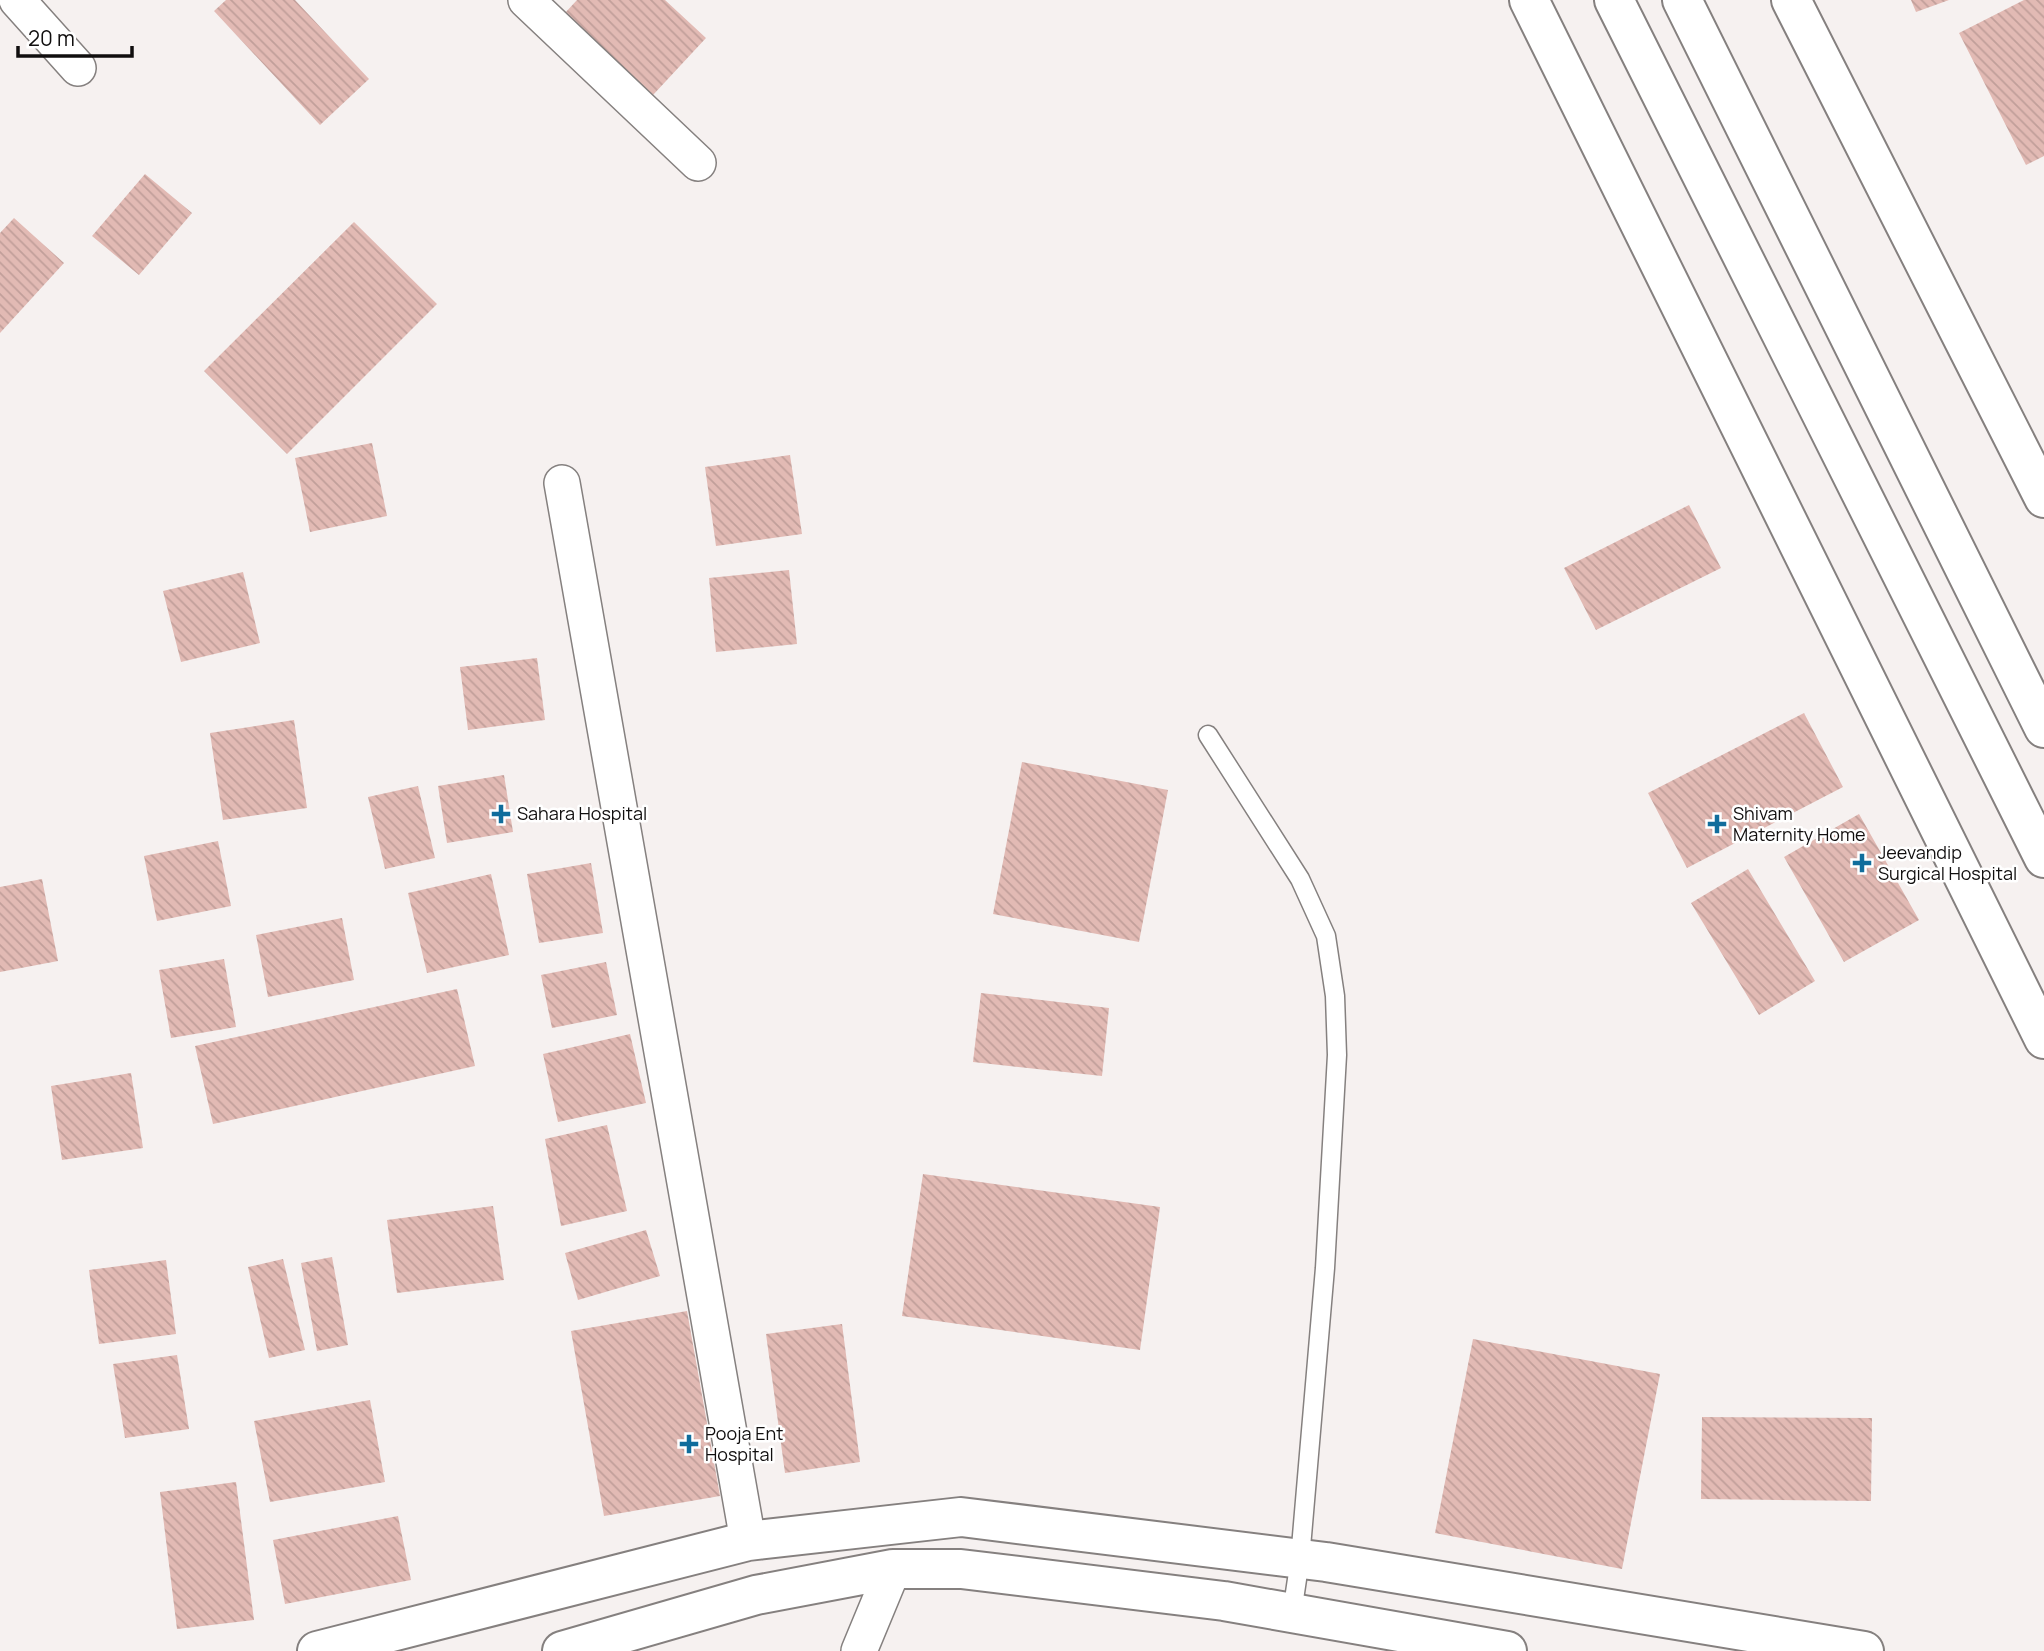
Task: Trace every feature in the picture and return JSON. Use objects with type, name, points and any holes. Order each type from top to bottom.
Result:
[{"type":"main road","points":[[1529,0],[2044,1039]]},
{"type":"main road","points":[[1614,0],[2044,858]]},
{"type":"main road","points":[[1682,0],[2044,728]]},
{"type":"main road","points":[[1791,0],[2044,498]]},
{"type":"main road","points":[[317,1651],[748,1541],[961,1517],[1300,1559],[1864,1651]]},
{"type":"main road","points":[[562,1651],[755,1595],[893,1569],[961,1569],[1224,1601],[1507,1651]]},
{"type":"street","points":[[17,0],[78,68]]},
{"type":"street","points":[[526,0],[698,163]]},
{"type":"street","points":[[562,483],[748,1541]]},
{"type":"street","points":[[859,1651],[893,1569]]},
{"type":"lane","points":[[1208,735],[1300,879],[1326,936],[1335,996],[1336,1055],[1325,1268],[1300,1559],[1292,1613]]},
{"type":"building","points":[[226,0],[295,0],[369,79],[320,125],[214,11]]},
{"type":"building","points":[[577,0],[665,0],[706,38],[653,95],[565,13]]},
{"type":"building","points":[[1911,0],[1949,0],[1916,12]]},
{"type":"building","points":[[2024,0],[2044,0],[2044,156],[2026,165],[1959,33]]},
{"type":"building","points":[[145,174],[192,213],[139,275],[92,236]]},
{"type":"building","points":[[14,218],[64,263],[0,333],[0,233]]},
{"type":"building","points":[[354,222],[437,304],[287,454],[204,371]]},
{"type":"building","points":[[372,443],[387,516],[310,532],[295,458]]},
{"type":"building","points":[[790,455],[802,534],[716,546],[705,467]]},
{"type":"building","points":[[1689,505],[1721,568],[1596,630],[1564,568]]},
{"type":"building","points":[[789,570],[797,644],[716,652],[709,578]]},
{"type":"building","points":[[243,572],[260,643],[181,662],[163,591]]},
{"type":"building","points":[[537,658],[545,720],[468,730],[460,667]]},
{"type":"building","points":[[1804,713],[1843,787],[1687,868],[1648,793]]},
{"type":"building","points":[[294,720],[307,808],[223,820],[210,733]]},
{"type":"building","points":[[1022,762],[1168,790],[1139,942],[993,914]]},
{"type":"building","points":[[504,775],[513,832],[447,843],[438,786]]},
{"type":"building","points":[[418,786],[435,858],[385,869],[368,797]]},
{"type":"building","points":[[1859,814],[1919,920],[1844,962],[1784,857]]},
{"type":"building","points":[[218,841],[231,906],[157,921],[144,856]]},
{"type":"building","points":[[591,863],[603,933],[539,943],[527,874]]},
{"type":"building","points":[[1748,869],[1815,981],[1759,1015],[1691,903]]},
{"type":"building","points":[[491,874],[509,955],[427,973],[408,893]]},
{"type":"building","points":[[42,879],[58,961],[0,972],[0,887]]},
{"type":"building","points":[[342,918],[354,980],[268,997],[256,935]]},
{"type":"building","points":[[224,959],[236,1027],[171,1038],[159,970]]},
{"type":"building","points":[[606,962],[617,1015],[552,1028],[541,975]]},
{"type":"building","points":[[457,989],[475,1066],[213,1124],[195,1046]]},
{"type":"building","points":[[981,993],[1109,1008],[1102,1076],[973,1062]]},
{"type":"building","points":[[630,1034],[646,1103],[558,1122],[543,1054]]},
{"type":"building","points":[[131,1073],[143,1148],[62,1160],[51,1086]]},
{"type":"building","points":[[607,1125],[627,1211],[561,1226],[545,1139]]},
{"type":"building","points":[[923,1174],[1160,1207],[1140,1350],[902,1316]]},
{"type":"building","points":[[493,1206],[504,1280],[397,1293],[387,1220]]},
{"type":"building","points":[[646,1230],[660,1276],[578,1300],[565,1253]]},
{"type":"building","points":[[332,1257],[348,1345],[317,1351],[301,1263]]},
{"type":"building","points":[[283,1259],[305,1350],[269,1358],[248,1267]]},
{"type":"building","points":[[166,1260],[176,1334],[99,1344],[89,1270]]},
{"type":"building","points":[[687,1311],[720,1496],[604,1516],[571,1331]]},
{"type":"building","points":[[842,1324],[860,1462],[785,1473],[766,1334]]},
{"type":"building","points":[[1473,1339],[1660,1374],[1622,1569],[1435,1533]]},
{"type":"building","points":[[177,1355],[189,1429],[125,1438],[113,1364]]},
{"type":"building","points":[[370,1400],[385,1482],[270,1502],[254,1421]]},
{"type":"building","points":[[1702,1417],[1872,1418],[1871,1501],[1701,1499]]},
{"type":"building","points":[[236,1482],[254,1620],[177,1629],[160,1492]]},
{"type":"building","points":[[398,1516],[411,1580],[285,1604],[273,1540]]},
{"type":"place","name":"Sahara Hospital","points":[[501,814]]},
{"type":"place","name":"Shivam Maternity Home","points":[[1717,824]]},
{"type":"place","name":"Jeevandip Surgical Hospital","points":[[1862,863]]},
{"type":"place","name":"Pooja Ent Hospital","points":[[689,1444]]}]
